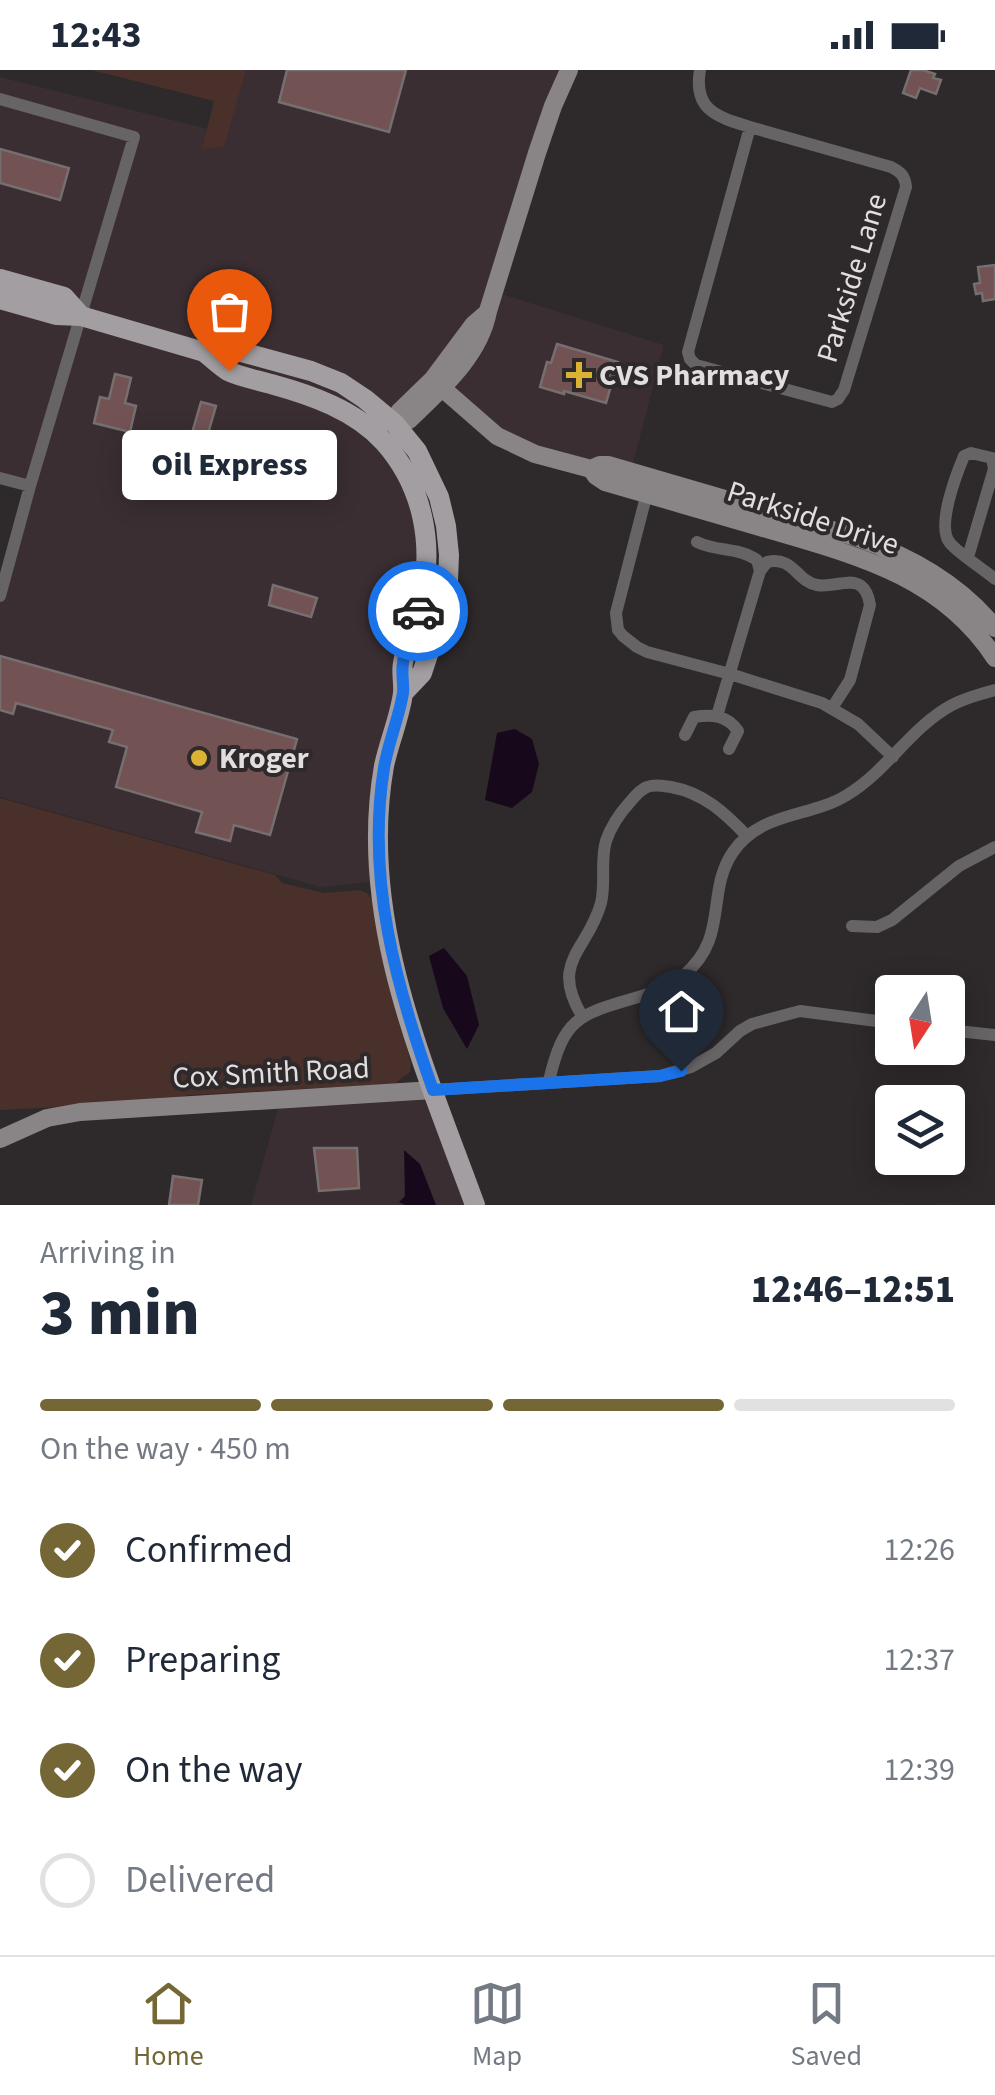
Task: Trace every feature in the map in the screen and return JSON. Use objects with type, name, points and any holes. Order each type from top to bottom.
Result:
[{"type":"main road","points":[[0,279],[64,298],[82,316]]},
{"type":"main road","points":[[0,299],[56,315],[82,316],[204,352],[229,371],[326,402],[355,419],[392,428],[396,458],[414,488],[427,540],[420,603],[402,664],[403,693],[384,769],[380,882],[392,958],[406,1012],[475,1205]]},
{"type":"street","points":[[392,428],[408,420],[442,388],[485,330],[546,126],[569,70]]},
{"type":"street","name":"Parkside Lane","points":[[700,70],[698,92],[712,113],[891,167],[905,179],[906,187],[844,390],[832,402],[696,365],[690,359],[688,352],[750,127]]},
{"type":"street","points":[[0,99],[134,136],[0,596]]},
{"type":"street","points":[[392,428],[398,412],[433,379],[474,324],[488,312]]},
{"type":"street","name":"Parkside Drive","points":[[442,388],[496,436],[535,454],[591,469],[608,464],[649,485],[894,571],[956,612],[995,658]]},
{"type":"street","points":[[968,557],[994,469],[992,458],[971,452],[960,465],[944,530],[947,540],[995,580]]},
{"type":"street","points":[[0,478],[30,486]]},
{"type":"street","points":[[649,485],[622,584],[616,613],[618,630],[647,652],[799,694],[832,708],[858,724],[892,757]]},
{"type":"street","name":"Parkside Drive","points":[[649,485],[887,548],[950,585],[995,628]]},
{"type":"street","points":[[697,542],[746,553],[757,560],[760,571]]},
{"type":"street","points":[[717,716],[760,571],[767,562],[776,561],[795,568],[812,584],[849,582],[858,584],[868,596],[870,605],[853,670],[832,708]]},
{"type":"street","points":[[549,1082],[559,1044],[582,1016],[670,985],[695,964],[712,936],[724,868],[747,836],[771,820],[842,799],[870,779],[925,724],[951,705],[995,690]]},
{"type":"street","points":[[685,736],[694,717],[717,716],[731,721],[738,731],[728,749]]},
{"type":"street","points":[[582,1016],[570,990],[570,965],[599,909],[605,845],[626,806],[645,787],[678,788],[717,806],[747,836]]},
{"type":"street","points":[[852,926],[877,927],[892,920],[959,866],[995,847]]},
{"type":"street","name":"Cox Smith Road","points":[[0,1139],[48,1118],[80,1112],[660,1076],[681,1071],[716,1053],[752,1024],[800,1011],[875,1021]]},
{"type":"street","points":[[965,1032],[995,1035]]},
{"type":"shaded area","points":[[91,70],[246,70],[224,147],[202,149],[214,101]]},
{"type":"shaded area","points":[[234,70],[569,70],[495,292],[664,345],[631,471],[535,454],[442,388],[399,420],[382,439],[425,521],[402,664],[380,881],[321,887],[0,797],[0,596],[30,487],[0,481],[0,77],[216,131]]},
{"type":"shaded area","points":[[515,729],[532,739],[539,764],[532,792],[512,808],[485,800],[497,733]]},
{"type":"shaded area","points":[[0,798],[275,875],[282,883],[324,893],[367,893],[372,900],[410,1072],[394,1084],[0,1110]]},
{"type":"shaded area","points":[[444,948],[467,976],[479,1025],[467,1049],[443,1008],[429,956]]},
{"type":"shaded area","points":[[433,1090],[475,1205],[251,1205],[280,1101]]},
{"type":"shaded area","points":[[404,1150],[420,1164],[436,1205],[399,1202],[405,1196]]},
{"type":"building","points":[[287,70],[406,70],[389,132],[279,102]]},
{"type":"building","points":[[911,70],[935,74],[933,78],[941,80],[936,94],[920,88],[916,98],[903,93]]},
{"type":"building","points":[[0,149],[69,168],[60,200],[0,183]]},
{"type":"building","points":[[995,265],[995,299],[983,301],[974,284],[980,283],[978,267]]},
{"type":"building","name":"CVS Pharmacy","points":[[557,344],[618,362],[606,403],[540,387]]},
{"type":"building","points":[[115,374],[131,378],[125,403],[136,406],[130,432],[94,423],[100,397],[109,399]]},
{"type":"building","points":[[201,402],[216,406],[207,437],[192,433]]},
{"type":"building","points":[[172,452],[209,463],[204,491],[164,479]]},
{"type":"building","points":[[273,585],[317,598],[311,617],[269,605]]},
{"type":"building","points":[[0,656],[297,739],[270,835],[234,825],[230,841],[196,832],[202,812],[116,787],[127,747],[109,742],[113,730],[16,703],[13,714],[0,710]]},
{"type":"building","points":[[314,1148],[357,1148],[359,1188],[319,1191]]},
{"type":"building","points":[[173,1176],[202,1180],[198,1205],[169,1205]]},
{"type":"way so far","points":[[229,371],[326,402],[382,440],[414,488],[425,521],[426,571],[418,611]]},
{"type":"place","name":"Oil Express","points":[[229,371]]},
{"type":"place","name":"CVS Pharmacy","points":[[579,375]]},
{"type":"place","name":"Kroger","points":[[199,758]]},
{"type":"route","points":[[418,611],[402,664],[403,693],[384,769],[380,882],[392,958],[433,1090],[660,1076],[681,1071]]}]
